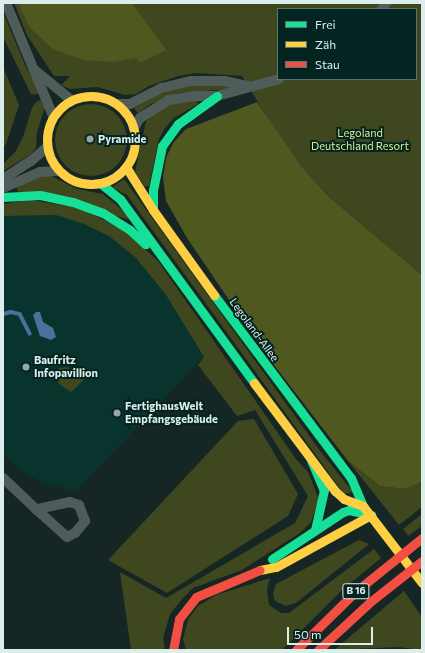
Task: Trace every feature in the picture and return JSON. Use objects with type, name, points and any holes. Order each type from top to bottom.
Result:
[{"type":"street","points":[[6,3],[53,116]]},
{"type":"street","points":[[33,69],[71,100]]},
{"type":"street","points":[[134,128],[140,118],[169,100],[195,96],[217,96],[277,80]]},
{"type":"street","points":[[118,104],[130,104],[162,88],[191,82],[224,81],[252,87]]},
{"type":"street","points":[[90,95],[105,97],[118,104],[128,115],[134,128],[136,143],[132,157],[126,167],[113,178],[100,183],[85,184],[71,179],[59,171],[51,159],[47,147],[48,130],[53,116],[63,105],[71,100],[90,95]]},
{"type":"street","points":[[153,210],[153,190],[162,146],[178,124],[217,96]]},
{"type":"street","points":[[3,179],[31,161],[47,147]]},
{"type":"street","name":"Legoland-Allee","points":[[126,167],[153,210],[316,435],[351,478],[363,506]]},
{"type":"street","points":[[3,188],[40,172],[59,171]]},
{"type":"street","points":[[100,183],[120,199],[311,460],[344,499],[363,506],[379,524],[422,583]]},
{"type":"street","points":[[3,196],[40,196],[72,202],[103,213],[130,230],[171,267]]},
{"type":"street","points":[[311,460],[324,490],[314,530]]},
{"type":"street","points":[[3,478],[36,509],[67,537],[76,534],[85,521],[79,505],[70,502],[36,509]]},
{"type":"street","points":[[257,571],[314,530],[343,512],[349,510],[371,515]]},
{"type":"street","points":[[173,650],[176,630],[184,610],[196,597],[257,571],[276,567],[371,515]]},
{"type":"street","name":"B 16","points":[[296,650],[355,592],[422,538]]},
{"type":"street","name":"B 16","points":[[318,650],[370,602],[422,561]]},
{"type":"street","points":[[176,630],[181,650]]},
{"type":"shaded area","points":[[56,215],[84,224],[109,236],[136,258],[166,295],[204,357],[76,491],[42,483],[20,470],[3,453],[3,216]]},
{"type":"green space","name":"Legoland Deutschland Resort","points":[[14,3],[422,3],[422,275],[329,197],[301,166],[279,137],[242,76],[196,73],[178,76],[149,86],[136,94],[125,95],[97,87],[70,89],[61,85],[70,76],[54,76],[27,35]]},
{"type":"green space","points":[[18,3],[132,3],[166,50],[140,63],[136,58],[112,62],[83,60],[53,49],[30,28]]},
{"type":"green space","points":[[3,12],[25,65],[40,92],[35,95],[31,94],[3,37]]},
{"type":"green space","points":[[3,67],[19,105],[6,144],[3,147]]},
{"type":"green space","points":[[184,86],[230,86],[230,89],[177,93],[151,104],[138,113],[134,108],[157,95]]},
{"type":"green space","points":[[43,99],[45,107],[37,132],[36,148],[30,155],[3,171],[3,164],[16,151],[23,137],[32,108],[36,102]]},
{"type":"green space","points":[[197,99],[198,104],[174,118],[165,128],[159,139],[149,186],[145,187],[135,172],[146,121],[152,114],[174,103]]},
{"type":"green space","points":[[257,102],[301,166],[329,197],[422,275],[422,482],[405,489],[380,486],[348,461],[267,356],[187,238],[166,201],[163,177],[166,158],[173,143],[186,129]]},
{"type":"green space","points":[[84,104],[98,104],[105,106],[117,114],[125,126],[127,140],[125,154],[117,166],[105,174],[98,176],[84,176],[77,174],[65,166],[57,154],[55,147],[55,133],[57,126],[65,114],[77,106]]},
{"type":"green space","points":[[37,176],[51,176],[77,189],[103,194],[135,221],[17,191],[17,186]]},
{"type":"green space","points":[[124,179],[321,452],[353,492],[344,494],[127,195],[112,187]]},
{"type":"green space","points":[[30,200],[80,208],[124,230],[158,261],[296,459],[308,472],[319,499],[311,522],[300,533],[242,570],[193,588],[170,614],[163,638],[165,650],[131,650],[120,572],[166,598],[295,523],[308,496],[255,410],[237,416],[198,365],[204,357],[166,295],[136,258],[109,236],[84,224],[56,215],[3,216],[3,204]]},
{"type":"green space","points":[[67,367],[84,380],[71,392],[59,384],[54,374],[59,368]]},
{"type":"green space","points":[[254,419],[298,494],[288,516],[167,593],[108,560],[238,421]]},
{"type":"green space","points":[[348,461],[380,486],[405,489],[422,482],[422,507],[399,525]]},
{"type":"green space","points":[[422,514],[422,526],[408,536],[403,529]]},
{"type":"green space","points":[[359,540],[369,544],[296,603],[286,606],[275,601],[273,594],[276,584]]},
{"type":"green space","points":[[374,549],[381,558],[342,590],[282,650],[186,650],[183,639],[188,619],[198,606],[216,595],[270,578],[267,589],[269,605],[281,613],[289,613]]},
{"type":"green space","points":[[404,591],[422,617],[422,650],[398,647],[334,650]]},
{"type":"water","points":[[36,312],[40,312],[43,322],[53,328],[56,337],[51,340],[40,336],[33,315]]},
{"type":"waterway","points":[[3,314],[11,312],[20,314],[30,334]]},
{"type":"traffic: fast","points":[[153,210],[153,190],[162,146],[178,124],[217,96]]},
{"type":"traffic: fast","points":[[100,183],[120,199],[254,383]]},
{"type":"traffic: fast","points":[[3,197],[40,195],[73,202],[103,213],[130,230],[145,244]]},
{"type":"traffic: fast","points":[[214,295],[351,478],[363,506]]},
{"type":"traffic: fast","points":[[311,460],[324,490],[315,530]]},
{"type":"traffic: fast","points":[[272,559],[343,512],[349,510],[371,515]]},
{"type":"traffic: slow","points":[[91,96],[108,99],[116,103],[128,115],[132,123],[135,140],[132,157],[128,165],[116,177],[108,181],[91,184],[74,181],[66,177],[54,165],[50,157],[47,140],[50,123],[54,115],[66,103],[74,99],[91,96]]},
{"type":"traffic: slow","points":[[126,167],[153,210],[214,295]]},
{"type":"traffic: slow","points":[[254,383],[335,491],[344,499],[363,506],[422,583]]},
{"type":"traffic: slow","points":[[260,570],[276,567],[371,515]]},
{"type":"traffic: jam","points":[[296,650],[355,592],[422,538]]},
{"type":"traffic: jam","points":[[318,650],[370,602],[422,561]]},
{"type":"traffic: jam","points":[[173,650],[179,619],[196,597],[260,570]]},
{"type":"place","name":"Pyramide","points":[[90,139]]},
{"type":"place","name":"Baufritz Infopavillion","points":[[26,367]]},
{"type":"place","name":"FertighausWelt Empfangsgebäude","points":[[117,413]]}]
